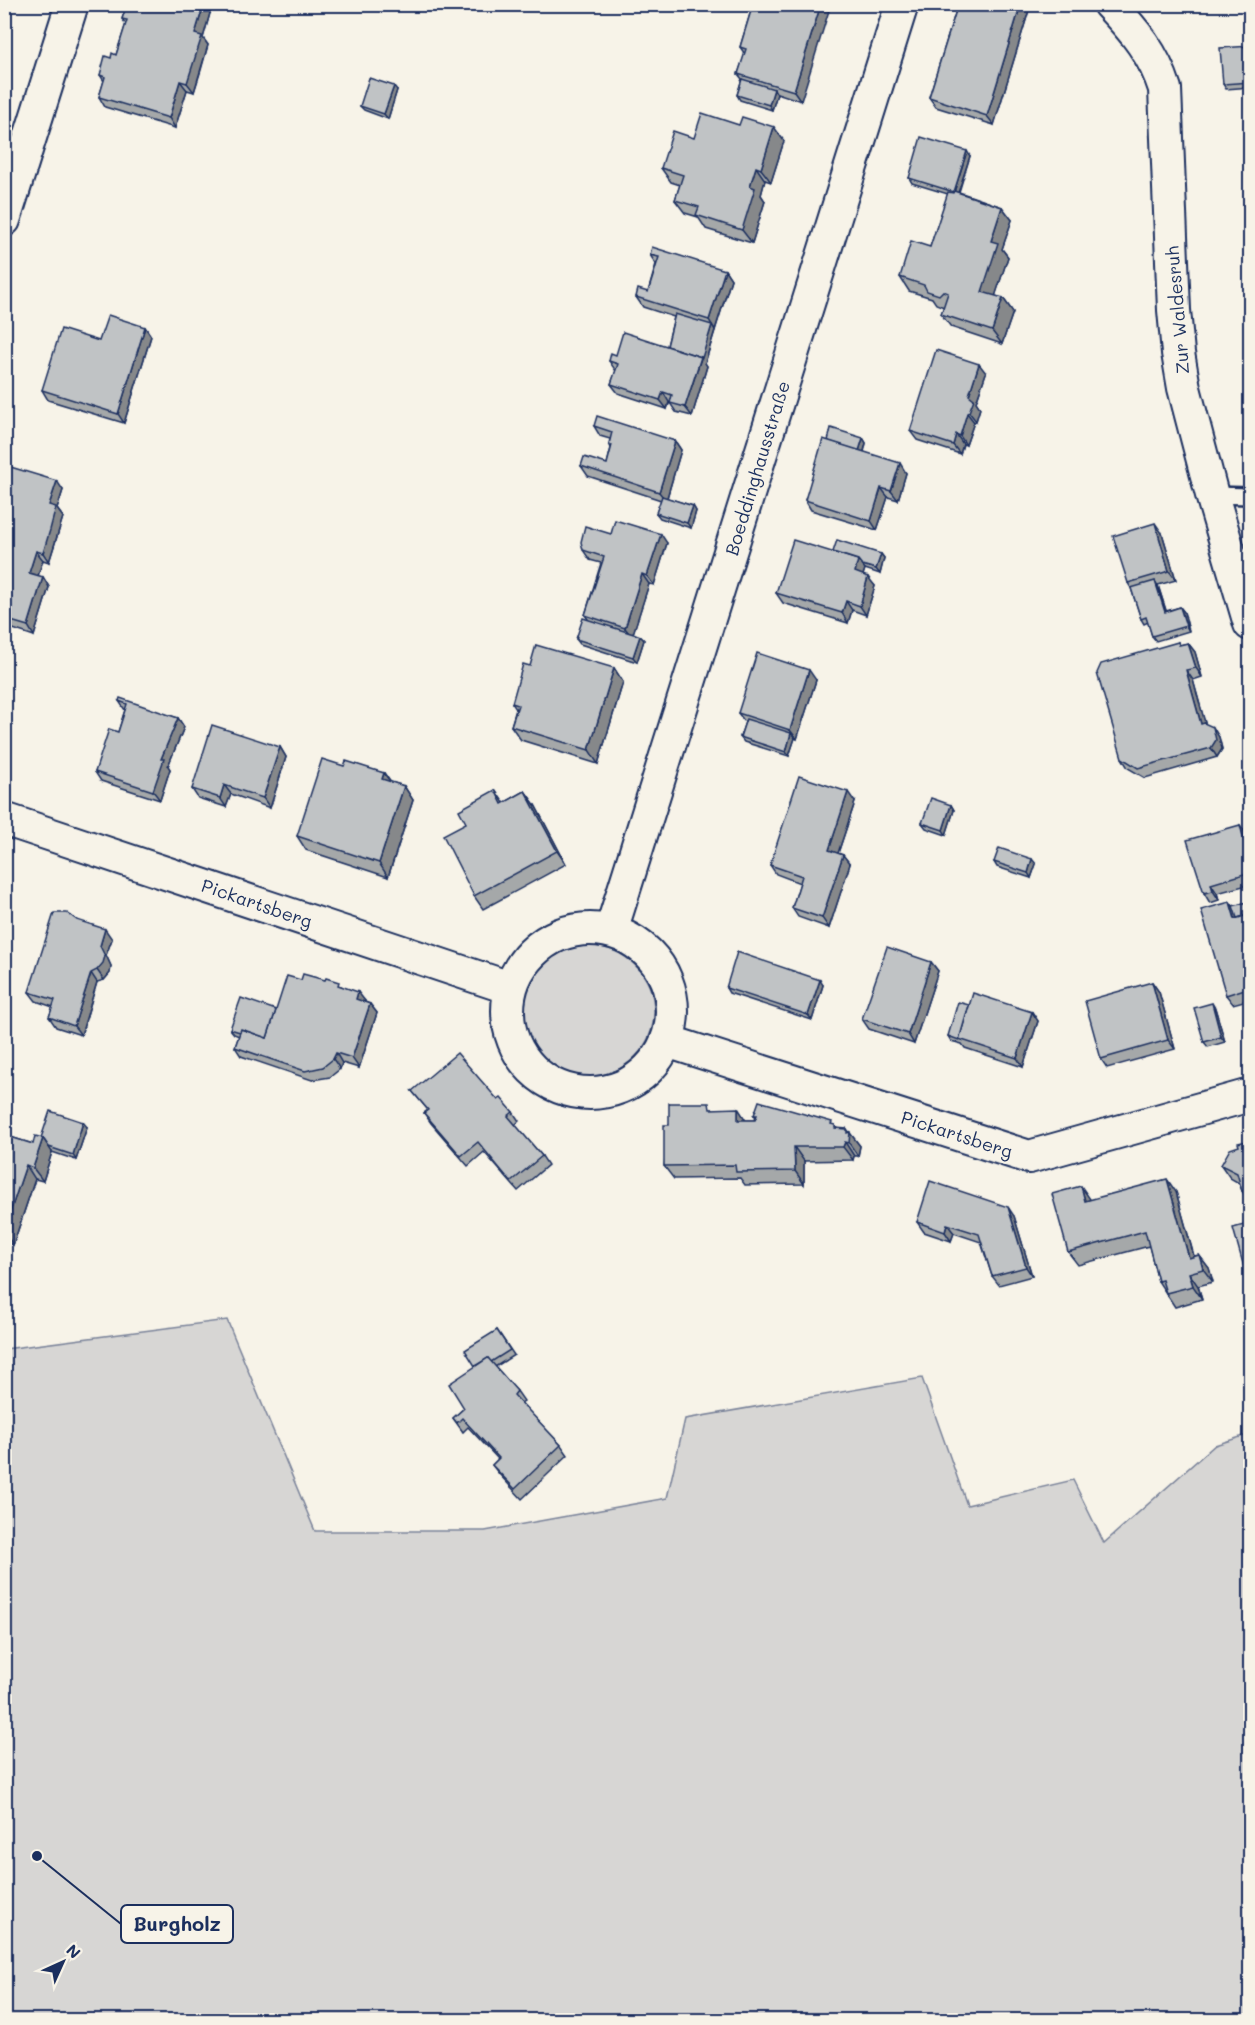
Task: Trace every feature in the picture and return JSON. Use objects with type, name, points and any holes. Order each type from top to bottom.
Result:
[{"type":"street","points":[[4,220],[72,4]]},
{"type":"street","name":"Boeddinghausstraße","points":[[611,931],[902,4]]},
{"type":"street","name":"Zur Waldesruh","points":[[1109,4],[1145,45],[1158,67],[1165,89],[1174,310],[1178,352],[1184,388],[1212,495],[1251,624]]},
{"type":"street","name":"Pickartsberg","points":[[4,819],[510,988]]},
{"type":"street","points":[[585,929],[611,931],[632,940],[650,955],[663,974],[670,995],[672,1018],[667,1041],[653,1064],[633,1082],[608,1092],[580,1094],[553,1085],[530,1068],[514,1044],[507,1016],[510,988],[521,965],[538,946],[561,934],[585,929]]},
{"type":"street","name":"Pickartsberg","points":[[667,1041],[1029,1157],[1251,1095]]},
{"type":"lane","points":[[1212,495],[1251,496]]},
{"type":"shaded area","points":[[589,946],[614,951],[635,965],[649,986],[654,1011],[649,1036],[635,1057],[614,1071],[589,1076],[564,1071],[543,1057],[529,1036],[524,1011],[529,986],[543,965],[564,951]]},
{"type":"shaded area","points":[[227,1320],[315,1531],[485,1531],[667,1498],[685,1419],[922,1378],[967,1505],[1073,1480],[1104,1543],[1215,1445],[1250,1434],[1250,2020],[5,2020],[5,1349]]},
{"type":"building","points":[[127,4],[204,4],[195,34],[202,36],[187,83],[180,81],[169,118],[99,97],[105,77],[100,75],[105,56],[111,58],[112,53],[116,55],[127,20],[122,19]]},
{"type":"building","points":[[753,4],[821,4],[794,91],[738,74],[746,49],[740,47]]},
{"type":"building","points":[[958,4],[1021,4],[987,116],[929,97]]},
{"type":"building","points":[[1251,46],[1251,82],[1223,84],[1220,48]]},
{"type":"building","points":[[369,78],[394,86],[384,114],[360,106]]},
{"type":"building","points":[[742,79],[774,89],[769,105],[737,95]]},
{"type":"building","points":[[702,113],[739,125],[742,117],[774,127],[761,169],[756,167],[750,186],[755,188],[742,230],[696,215],[699,207],[675,200],[683,175],[661,168],[673,131],[694,138]]},
{"type":"building","points":[[921,137],[967,151],[954,192],[909,178]]},
{"type":"building","points":[[954,191],[1002,207],[991,241],[998,243],[982,292],[1003,298],[992,331],[941,314],[948,293],[943,291],[939,295],[927,291],[924,285],[900,277],[911,241],[930,247],[948,192],[953,193]]},
{"type":"building","points":[[652,247],[725,270],[709,320],[636,297],[638,289],[648,292],[659,257],[650,255]]},
{"type":"building","points":[[675,314],[712,325],[702,358],[667,346]]},
{"type":"building","points":[[108,315],[145,327],[118,414],[42,390],[61,329],[99,341]]},
{"type":"building","points":[[623,332],[701,357],[685,407],[670,403],[672,395],[663,392],[660,400],[611,384],[618,364],[609,361],[611,353],[616,355]]},
{"type":"building","points":[[936,350],[979,364],[969,395],[974,399],[960,436],[956,434],[953,445],[910,431]]},
{"type":"building","points":[[597,416],[675,441],[659,492],[581,466],[584,457],[607,464],[612,445],[609,444],[612,432],[594,426]]},
{"type":"building","points":[[831,428],[863,438],[859,451],[828,441]]},
{"type":"building","points":[[823,439],[900,463],[891,491],[881,488],[871,521],[805,500]]},
{"type":"building","points":[[4,465],[57,481],[49,505],[56,507],[43,553],[36,551],[29,573],[43,577],[28,626],[4,619]]},
{"type":"building","points":[[662,496],[693,506],[687,523],[656,513]]},
{"type":"building","points":[[615,520],[661,534],[647,576],[642,574],[625,628],[585,615],[604,557],[583,550],[581,542],[585,526],[611,534]]},
{"type":"building","points":[[1155,523],[1169,571],[1128,583],[1113,536]]},
{"type":"building","points":[[793,540],[858,560],[855,572],[868,577],[860,606],[846,601],[842,613],[776,593]]},
{"type":"building","points":[[837,540],[881,554],[876,569],[833,552]]},
{"type":"building","points":[[1155,581],[1165,612],[1180,607],[1186,626],[1152,636],[1146,617],[1141,619],[1131,588]]},
{"type":"building","points":[[583,618],[640,636],[633,657],[576,639]]},
{"type":"building","points":[[1178,642],[1179,645],[1188,643],[1196,668],[1186,670],[1201,724],[1213,727],[1216,740],[1211,748],[1138,768],[1122,758],[1097,673],[1101,664]]},
{"type":"building","points":[[536,645],[614,668],[589,750],[511,726],[518,705],[512,703],[523,664],[530,666]]},
{"type":"building","points":[[757,653],[809,670],[790,730],[738,713]]},
{"type":"building","points":[[120,698],[178,718],[161,759],[164,759],[153,791],[95,772],[109,729],[118,732],[127,704],[119,701]]},
{"type":"building","points":[[746,719],[791,733],[786,752],[740,737]]},
{"type":"building","points":[[212,725],[280,747],[263,798],[224,785],[220,798],[192,789]]},
{"type":"building","points":[[322,759],[344,766],[346,761],[384,773],[382,779],[404,786],[379,863],[297,836]]},
{"type":"building","points":[[799,776],[848,792],[829,850],[843,855],[822,918],[792,908],[802,876],[770,865]]},
{"type":"building","points":[[495,790],[502,804],[525,791],[557,851],[474,896],[443,835],[466,823],[459,810]]},
{"type":"building","points":[[931,798],[951,805],[943,830],[922,823]]},
{"type":"building","points":[[1240,825],[1251,872],[1211,884],[1213,891],[1204,893],[1187,840]]},
{"type":"building","points":[[999,848],[1032,859],[1028,873],[994,862]]},
{"type":"building","points":[[1251,901],[1251,914],[1237,918],[1233,906]]},
{"type":"building","points":[[1230,902],[1235,919],[1251,914],[1251,987],[1226,995],[1201,910]]},
{"type":"building","points":[[54,913],[67,913],[77,920],[105,929],[100,946],[105,956],[103,963],[91,973],[74,1026],[49,1017],[55,1000],[29,992]]},
{"type":"building","points":[[887,947],[931,962],[908,1034],[862,1019]]},
{"type":"building","points":[[737,952],[820,980],[808,1015],[726,988]]},
{"type":"building","points":[[303,974],[339,982],[338,985],[358,992],[356,999],[370,1004],[352,1058],[336,1053],[333,1059],[323,1067],[305,1071],[235,1047],[241,1029],[267,1038],[287,976],[301,980]]},
{"type":"building","points":[[1152,982],[1168,1040],[1101,1059],[1085,1001]]},
{"type":"building","points":[[973,993],[1032,1012],[1017,1058],[959,1039]]},
{"type":"building","points":[[241,998],[276,1010],[267,1038],[241,1029],[240,1032],[230,1029]]},
{"type":"building","points":[[958,1002],[969,1005],[959,1040],[948,1036]]},
{"type":"building","points":[[1212,1003],[1221,1037],[1204,1042],[1194,1008]]},
{"type":"building","points":[[457,1053],[498,1100],[501,1098],[513,1112],[508,1116],[542,1156],[511,1182],[478,1142],[461,1156],[424,1113],[428,1110],[412,1091]]},
{"type":"building","points":[[759,1101],[832,1122],[835,1128],[847,1129],[847,1133],[850,1132],[849,1143],[845,1142],[843,1147],[794,1147],[795,1171],[736,1172],[735,1165],[664,1166],[664,1125],[669,1125],[669,1103],[709,1103],[710,1109],[738,1108],[738,1120],[755,1120],[757,1115],[754,1115]]},
{"type":"building","points":[[50,1111],[83,1122],[73,1155],[49,1147],[41,1138]]},
{"type":"building","points":[[4,1135],[33,1144],[35,1136],[43,1138],[33,1168],[26,1165],[4,1230]]},
{"type":"building","points":[[1251,1140],[1251,1200],[1247,1189],[1242,1191],[1237,1173],[1221,1165],[1230,1149],[1239,1146],[1238,1143]]},
{"type":"building","points":[[1167,1179],[1189,1258],[1199,1255],[1203,1269],[1189,1273],[1193,1286],[1166,1293],[1162,1280],[1158,1281],[1145,1231],[1068,1252],[1052,1194],[1081,1186],[1085,1201]]},
{"type":"building","points":[[930,1181],[1008,1207],[1026,1267],[992,1276],[979,1234],[947,1224],[945,1232],[917,1222]]},
{"type":"building","points":[[1251,1223],[1251,1280],[1247,1278],[1233,1228]]},
{"type":"building","points":[[497,1330],[510,1350],[491,1362],[488,1358],[475,1366],[465,1350]]},
{"type":"building","points":[[488,1358],[517,1391],[514,1395],[561,1445],[515,1489],[492,1465],[499,1458],[462,1418],[457,1423],[453,1418],[464,1408],[449,1384]]},
{"type":"place","name":"Burgholz","points":[[37,1856]]}]
